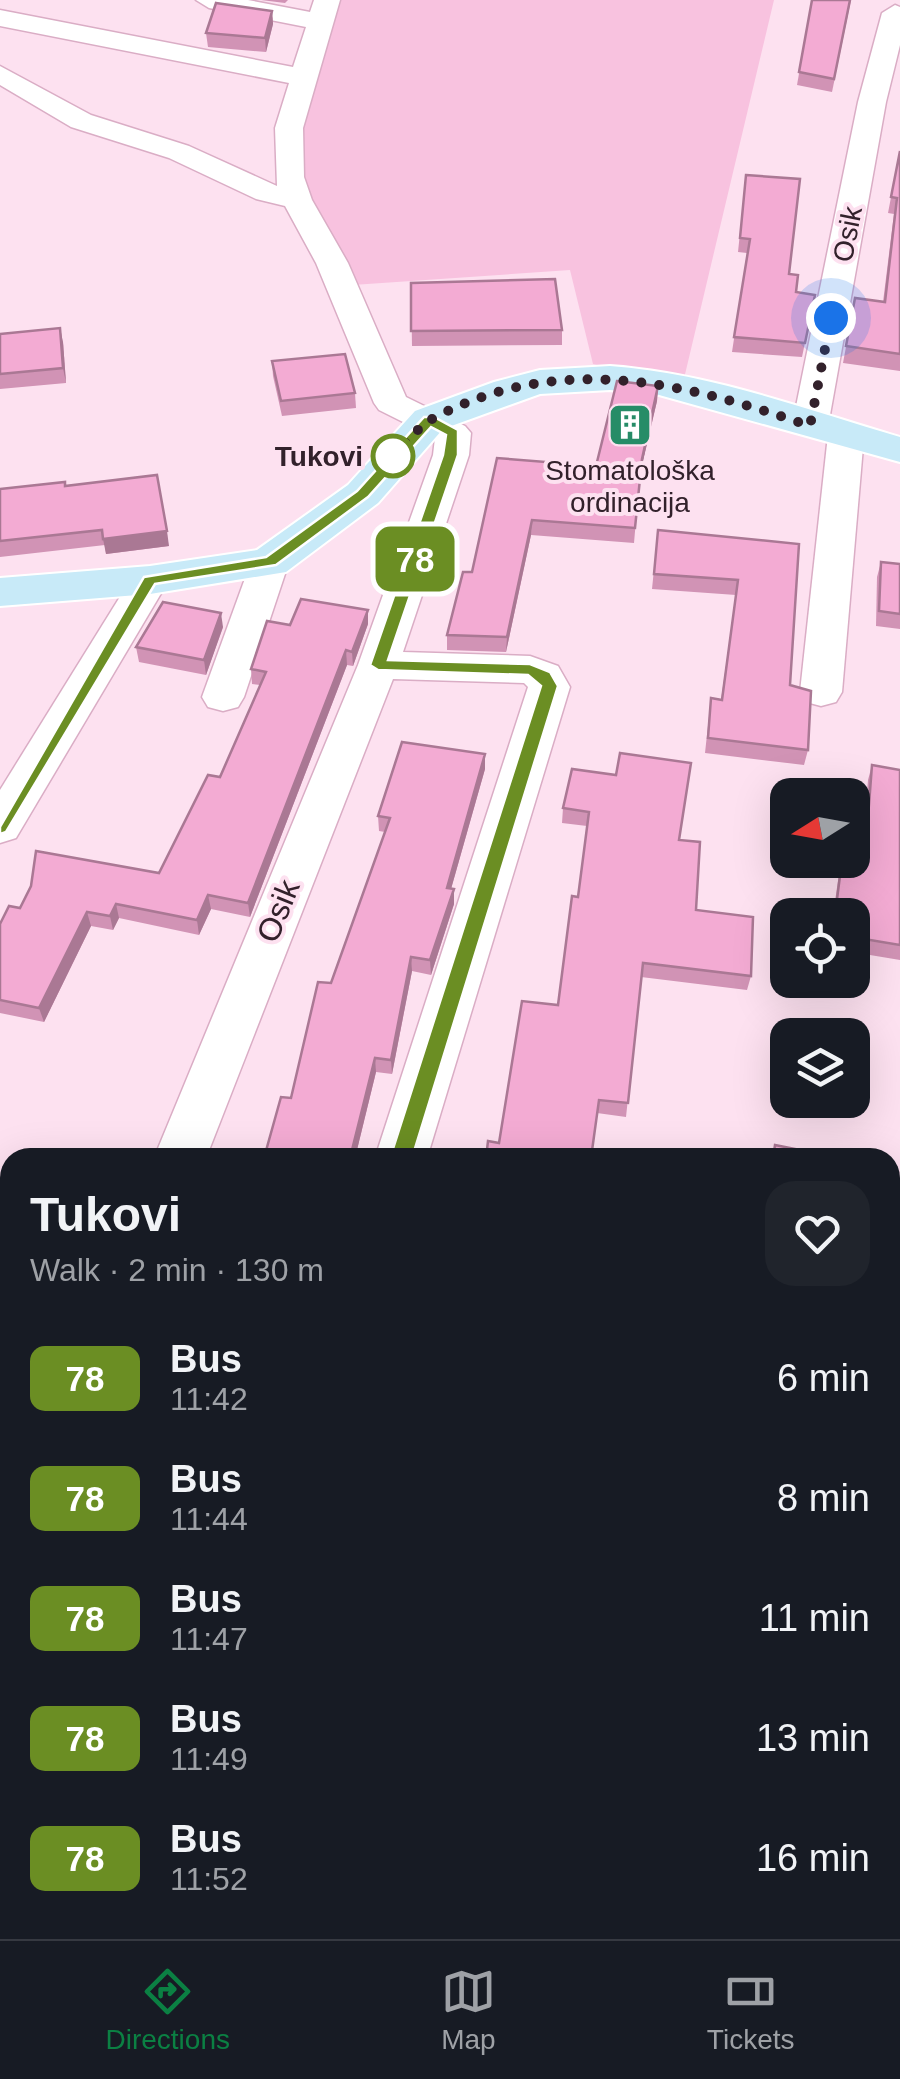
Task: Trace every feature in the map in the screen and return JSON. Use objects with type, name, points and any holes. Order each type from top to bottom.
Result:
[{"type":"main road","points":[[0,592],[150,580],[270,562],[363,494],[429,420],[540,382],[610,378],[652,381],[751,405],[900,450]]},
{"type":"street","points":[[209,0],[324,11],[301,77],[290,128],[290,177],[297,200],[332,263],[391,404],[429,420]]},
{"type":"street","name":"Osik","points":[[820,692],[828,431],[872,102],[895,13]]},
{"type":"street","points":[[0,18],[301,77]]},
{"type":"street","points":[[0,74],[81,120],[179,152],[267,193],[297,200]]},
{"type":"street","name":"Osik","points":[[184,1148],[378,665],[451,455],[453,433],[429,420]]},
{"type":"street","points":[[224,697],[270,562]]},
{"type":"street","points":[[0,827],[150,580]]},
{"type":"street","points":[[378,665],[530,670],[544,676],[549,686],[404,1148]]},
{"type":"shaded area","points":[[341,0],[774,0],[682,387],[593,364],[570,270],[338,286],[303,188],[302,120]]},
{"type":"building","points":[[812,0],[850,0],[834,79],[799,72]]},
{"type":"building","points":[[216,3],[272,11],[265,38],[206,33]]},
{"type":"building","points":[[900,151],[900,354],[846,346],[855,298],[885,302],[897,198],[891,197]]},
{"type":"building","points":[[746,175],[800,179],[789,274],[798,275],[796,292],[815,295],[805,343],[734,337],[750,239],[740,238]]},
{"type":"building","points":[[555,279],[562,330],[411,331],[411,283]]},
{"type":"building","points":[[60,328],[63,368],[0,374],[0,334]]},
{"type":"building","points":[[345,354],[355,393],[281,401],[272,361]]},
{"type":"building","points":[[617,381],[658,386],[642,459],[635,528],[532,520],[507,637],[447,635],[463,572],[472,572],[497,458],[596,466]]},
{"type":"building","points":[[157,475],[167,531],[103,539],[102,530],[0,541],[0,489]]},
{"type":"building","points":[[658,530],[799,544],[790,685],[811,691],[808,750],[708,738],[711,698],[722,700],[738,580],[654,574]]},
{"type":"building","points":[[881,562],[900,564],[900,614],[879,611]]},
{"type":"building","points":[[301,599],[368,610],[352,652],[346,650],[248,903],[208,895],[197,920],[116,904],[110,916],[87,912],[39,1008],[0,1000],[0,924],[9,906],[20,908],[31,886],[36,851],[159,873],[208,775],[220,777],[266,672],[251,669],[267,621],[290,625]]},
{"type":"building","points":[[163,602],[221,613],[204,660],[136,647]]},
{"type":"building","points":[[402,742],[485,754],[447,888],[454,889],[430,960],[411,957],[391,1060],[375,1058],[352,1148],[267,1148],[281,1097],[291,1098],[318,982],[331,983],[390,818],[378,816]]},
{"type":"building","points":[[620,753],[691,763],[679,840],[700,842],[696,910],[753,917],[751,976],[643,963],[628,1103],[599,1100],[592,1148],[487,1148],[488,1141],[499,1143],[522,1001],[558,1005],[572,896],[578,897],[589,812],[563,808],[572,769],[616,775]]},
{"type":"building","points":[[872,765],[900,770],[900,945],[870,940],[870,898],[837,898],[840,878],[870,878]]},
{"type":"bus line","name":"78","points":[[0,827],[150,580],[270,562],[363,494],[429,420],[453,433],[451,455],[378,665],[530,670],[544,676],[549,686],[404,1148]]},
{"type":"place","name":"Stomatološka ordinacija","points":[[630,425]]},
{"type":"place","name":"Tukovi","points":[[393,456]]},
{"type":"route","points":[[393,456],[429,420],[508,390],[574,378],[652,381],[751,405],[810,426],[831,318]]}]
